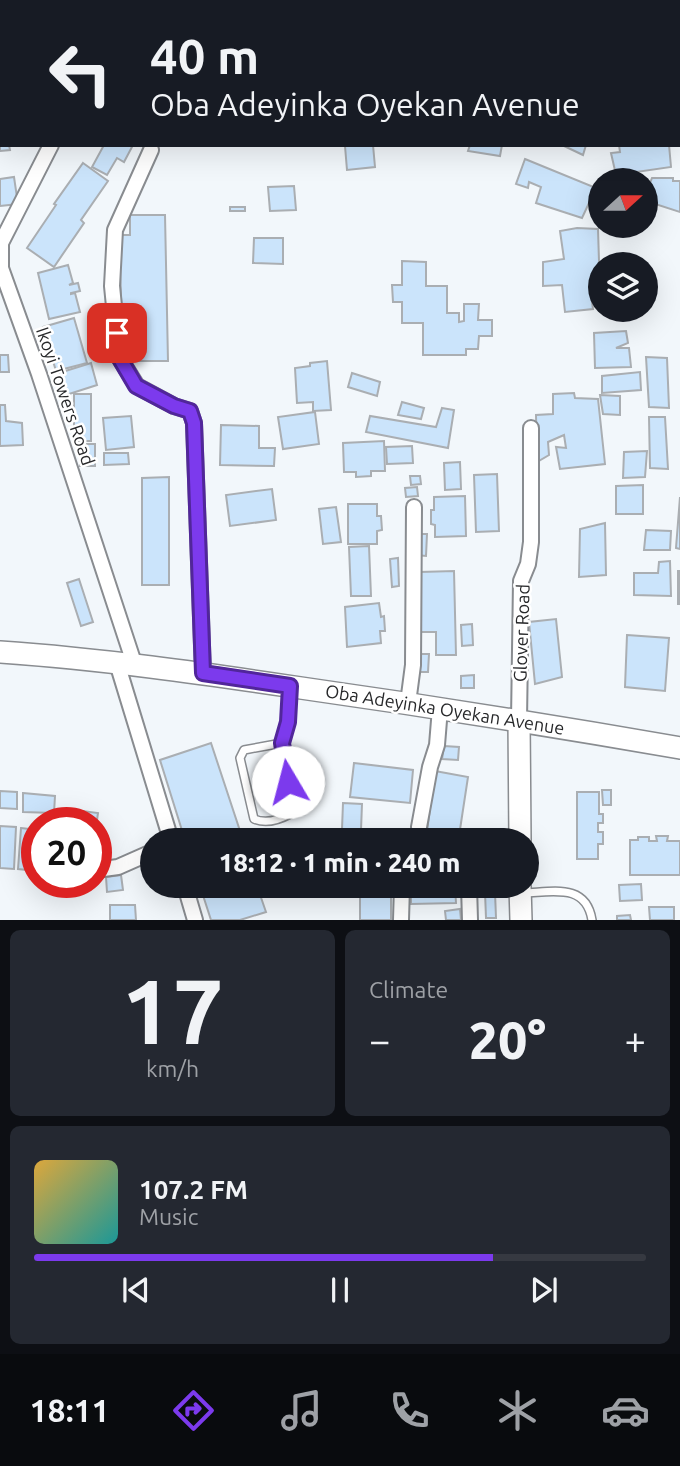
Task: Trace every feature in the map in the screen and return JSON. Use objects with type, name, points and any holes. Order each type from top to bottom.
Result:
[{"type":"main road","name":"Oba Adeyinka Oyekan Avenue","points":[[0,652],[60,656],[203,673],[519,720],[680,748]]},
{"type":"main road","name":"Glover Road","points":[[519,720],[520,828]]},
{"type":"main road","points":[[520,898],[521,920]]},
{"type":"street","name":"Ikoyi Towers Road","points":[[50,147],[1,243],[1,268],[39,374],[126,665],[168,828]]},
{"type":"street","points":[[151,150],[115,230],[112,286],[119,357],[136,386],[174,406],[190,411],[194,423],[203,673]]},
{"type":"street","name":"Glover Road","points":[[519,720],[521,581],[528,564],[531,542],[531,428]]},
{"type":"street","points":[[408,703],[413,665],[414,506]]},
{"type":"street","points":[[419,827],[430,767],[437,745],[440,708]]},
{"type":"street","points":[[112,868],[140,857]]},
{"type":"street","points":[[189,898],[195,920]]},
{"type":"street","points":[[401,920],[402,898]]},
{"type":"street","points":[[469,898],[470,920]]},
{"type":"lane","points":[[282,743],[244,750],[240,758],[254,819],[262,822],[290,814],[282,743],[288,722],[290,686]]},
{"type":"lane","points":[[539,890],[574,893],[587,902],[592,920]]},
{"type":"building","points":[[0,147],[9,147],[10,150],[0,151]]},
{"type":"building","points":[[103,147],[132,147],[124,162],[117,158],[107,175],[92,167]]},
{"type":"building","points":[[345,147],[373,147],[375,167],[347,170]]},
{"type":"building","points":[[469,147],[502,147],[500,156],[468,151]]},
{"type":"building","points":[[566,147],[585,147],[583,155]]},
{"type":"building","points":[[619,147],[669,147],[671,167],[614,168],[611,153],[620,152]]},
{"type":"building","points":[[525,159],[588,185],[588,205],[582,218],[536,203],[541,187],[529,182],[528,188],[516,184]]},
{"type":"building","points":[[83,163],[108,181],[81,220],[84,223],[54,267],[27,248]]},
{"type":"building","points":[[14,177],[18,204],[0,206],[0,179]]},
{"type":"building","points":[[658,178],[680,181],[680,212],[658,205]]},
{"type":"building","points":[[294,186],[296,210],[270,211],[268,187]]},
{"type":"building","points":[[230,207],[245,207],[245,211],[230,211]]},
{"type":"building","points":[[130,215],[165,215],[168,361],[123,359],[119,235],[130,235]]},
{"type":"building","points":[[588,229],[588,238],[598,238],[599,252],[588,252],[588,310],[565,312],[562,285],[543,286],[543,262],[564,259],[560,231]]},
{"type":"building","points":[[254,238],[283,238],[283,264],[253,263]]},
{"type":"building","points":[[402,261],[426,262],[426,286],[447,286],[447,313],[459,313],[459,322],[464,321],[464,304],[479,304],[478,320],[492,320],[492,336],[479,336],[478,349],[466,349],[466,355],[423,355],[423,323],[402,323],[402,302],[393,302],[392,285],[402,285]]},
{"type":"building","points":[[68,265],[73,283],[69,285],[78,283],[80,291],[71,294],[75,293],[80,312],[49,319],[38,273]]},
{"type":"building","points":[[74,318],[87,363],[56,371],[43,327]]},
{"type":"building","points":[[626,331],[628,343],[616,348],[629,348],[631,367],[595,368],[594,333]]},
{"type":"building","points":[[0,355],[8,355],[9,372],[0,372]]},
{"type":"building","points":[[646,357],[667,358],[669,408],[649,407]]},
{"type":"building","points":[[327,361],[331,410],[313,411],[313,402],[297,403],[295,368]]},
{"type":"building","points":[[91,363],[97,385],[66,395],[59,373]]},
{"type":"building","points":[[640,372],[641,390],[602,393],[602,376]]},
{"type":"building","points":[[352,373],[380,382],[377,396],[348,387]]},
{"type":"building","points":[[574,393],[575,398],[598,399],[605,464],[560,469],[556,447],[566,448],[564,435],[548,442],[549,455],[537,462],[536,415],[553,414],[553,394]]},
{"type":"building","points":[[74,394],[91,394],[91,441],[74,441]]},
{"type":"building","points":[[600,395],[620,396],[620,415],[603,414]]},
{"type":"building","points":[[402,402],[424,408],[421,419],[398,415]]},
{"type":"building","points":[[0,405],[5,405],[6,421],[22,423],[23,445],[0,446]]},
{"type":"building","points":[[442,408],[454,410],[448,448],[366,432],[370,416],[436,427]]},
{"type":"building","points":[[315,412],[319,444],[283,449],[278,417]]},
{"type":"building","points":[[131,416],[134,447],[106,450],[103,418]]},
{"type":"building","points":[[649,417],[665,417],[668,469],[650,468]]},
{"type":"building","points":[[221,425],[259,426],[259,448],[275,448],[274,466],[220,465]]},
{"type":"building","points":[[384,441],[385,471],[371,471],[371,476],[356,477],[356,472],[344,472],[343,443]]},
{"type":"building","points":[[80,444],[95,444],[95,466],[80,466]]},
{"type":"building","points":[[412,446],[413,463],[387,464],[386,447]]},
{"type":"building","points":[[647,451],[645,477],[623,478],[624,452]]},
{"type":"building","points":[[104,453],[128,453],[129,464],[104,465]]},
{"type":"building","points":[[460,462],[461,489],[445,490],[444,463]]},
{"type":"building","points":[[497,474],[499,531],[476,532],[474,475]]},
{"type":"building","points":[[410,476],[420,476],[421,484],[411,485]]},
{"type":"building","points":[[169,477],[169,585],[142,585],[142,478]]},
{"type":"building","points":[[643,485],[643,514],[616,514],[616,486]]},
{"type":"building","points":[[417,487],[418,496],[406,497],[405,488]]},
{"type":"building","points":[[272,489],[276,520],[230,526],[226,495]]},
{"type":"building","points":[[465,496],[466,536],[435,537],[435,525],[431,524],[434,497]]},
{"type":"building","points":[[680,497],[680,549],[676,548]]},
{"type":"building","points":[[348,504],[377,504],[377,516],[381,516],[382,530],[377,531],[377,544],[348,544]]},
{"type":"building","points":[[336,507],[341,542],[323,544],[319,509]]},
{"type":"building","points":[[605,523],[606,575],[579,577],[580,529]]},
{"type":"building","points":[[646,530],[671,531],[670,550],[644,550]]},
{"type":"building","points":[[417,534],[427,534],[426,556],[416,555]]},
{"type":"building","points":[[369,546],[371,596],[351,596],[349,547]]},
{"type":"building","points":[[398,558],[399,586],[392,587],[390,559]]},
{"type":"building","points":[[670,561],[671,596],[634,595],[634,573],[658,573],[659,562]]},
{"type":"building","points":[[454,571],[456,655],[436,655],[436,632],[420,632],[420,572]]},
{"type":"building","points":[[680,571],[680,604],[678,604]]},
{"type":"building","points":[[79,579],[93,622],[81,626],[67,583]]},
{"type":"building","points":[[379,603],[381,617],[384,616],[385,631],[380,631],[381,643],[347,647],[345,607]]},
{"type":"building","points":[[556,619],[562,677],[535,684],[529,622]]},
{"type":"building","points":[[472,624],[473,645],[462,646],[461,625]]},
{"type":"building","points":[[627,635],[669,638],[665,691],[625,687]]},
{"type":"building","points":[[420,654],[429,654],[428,672],[418,672]]},
{"type":"building","points":[[474,675],[474,688],[461,688],[461,676]]},
{"type":"building","points":[[211,743],[239,828],[181,828],[160,760]]},
{"type":"building","points":[[444,746],[459,747],[458,760],[442,759]]},
{"type":"building","points":[[354,763],[413,770],[410,803],[350,797]]},
{"type":"building","points":[[435,771],[468,777],[460,828],[427,828]]},
{"type":"building","points":[[602,790],[611,790],[611,805],[603,805]]},
{"type":"building","points":[[0,791],[17,792],[17,809],[0,808]]},
{"type":"building","points":[[577,792],[599,792],[599,814],[603,814],[603,823],[598,823],[598,832],[603,832],[603,844],[598,844],[598,859],[577,859]]},
{"type":"building","points":[[23,793],[55,796],[54,807],[23,807]]},
{"type":"building","points":[[343,803],[362,804],[361,828],[342,828]]},
{"type":"building","points":[[0,826],[16,827],[14,869],[0,868]]},
{"type":"building","points":[[21,828],[21,869],[18,869]]},
{"type":"building","points":[[656,836],[668,836],[667,841],[680,841],[680,875],[630,875],[630,840],[649,837],[649,841],[657,841]]},
{"type":"building","points":[[121,875],[123,890],[112,891],[112,876]]},
{"type":"building","points":[[641,884],[642,900],[620,901],[619,885]]},
{"type":"building","points":[[204,898],[261,898],[266,912],[240,920],[211,920]]},
{"type":"building","points":[[360,898],[391,898],[391,920],[360,920]]},
{"type":"building","points":[[411,898],[456,898],[456,903],[411,904]]},
{"type":"building","points":[[485,898],[495,898],[496,918],[486,918]]},
{"type":"building","points":[[110,905],[135,905],[136,920],[110,920]]},
{"type":"building","points":[[649,907],[674,907],[674,920],[650,920]]},
{"type":"building","points":[[460,909],[461,920],[446,920],[445,911]]},
{"type":"building","points":[[630,915],[631,920],[617,920],[617,916]]},
{"type":"route","points":[[117,333],[119,357],[136,386],[174,406],[190,411],[194,423],[203,673],[290,686],[288,722],[282,743],[288,782]]}]
